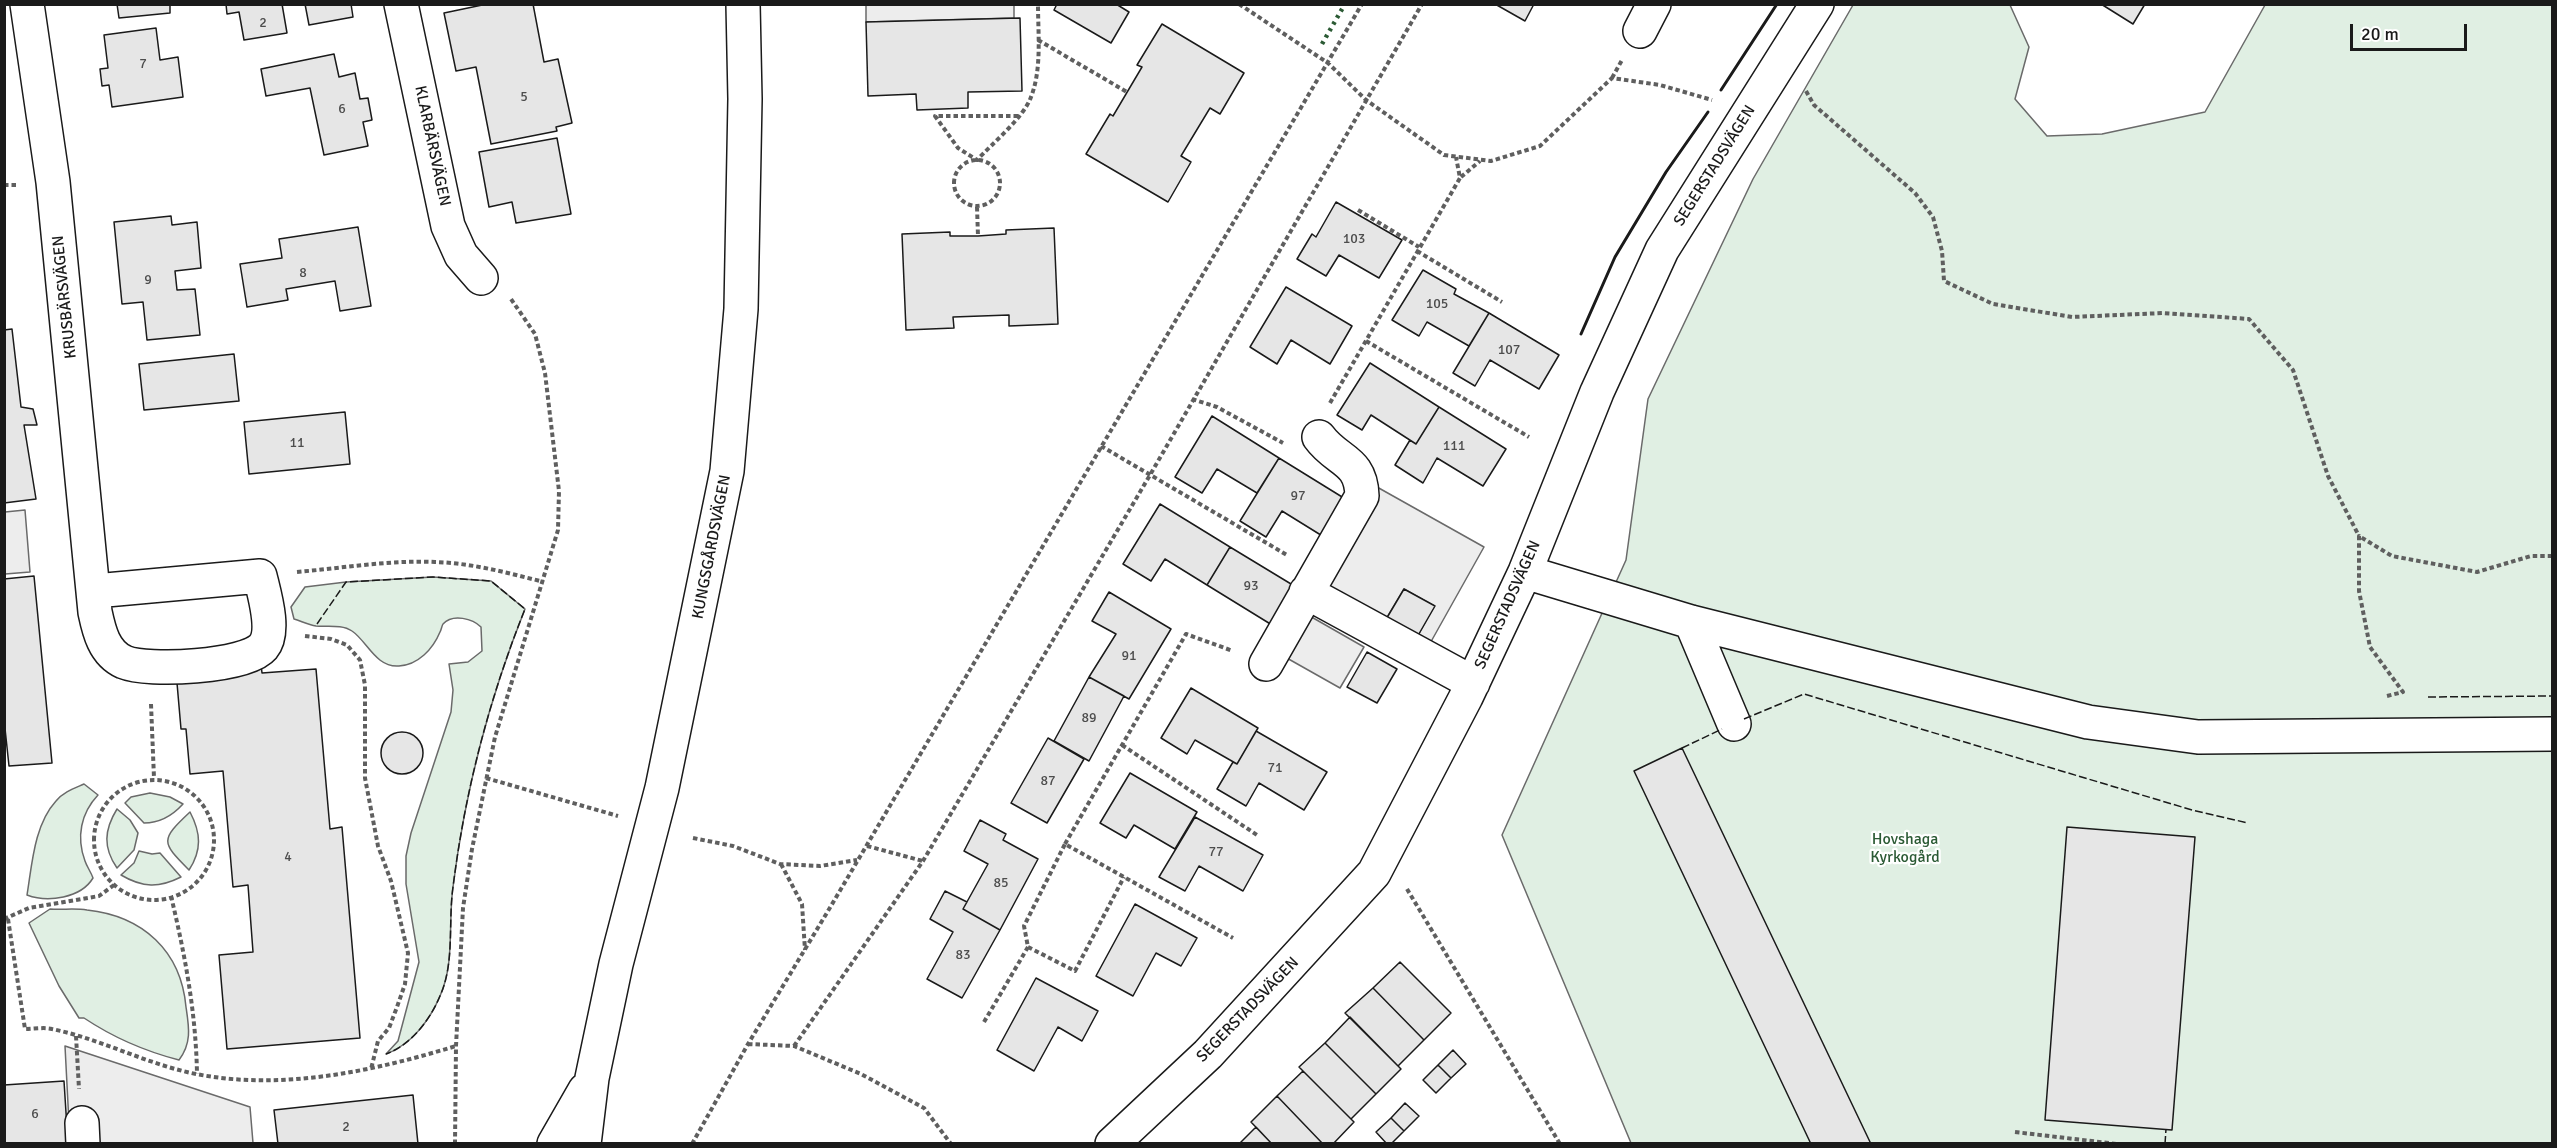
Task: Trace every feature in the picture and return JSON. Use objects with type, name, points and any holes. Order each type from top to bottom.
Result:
[{"type":"street","name":"KRUSBÄRSVÄGEN","points":[[27,4],[53,182],[100,634],[109,651],[123,662],[149,667],[235,660],[254,654],[264,647],[268,632]]},
{"type":"street","name":"KLARBÄRSVÄGEN","points":[[401,4],[448,226],[461,255],[481,278]]},
{"type":"street","name":"KUNGSGÅRDSVÄGEN","points":[[584,1143],[592,1078],[616,964],[662,788],[727,471],[741,309],[745,99],[743,4]]},
{"type":"street","name":"SEGERSTADSVÄGEN","points":[[1112,1143],[1208,1054],[1374,873],[1473,683],[1525,572],[1597,392],[1662,250],[1817,4]]},
{"type":"street","points":[[1266,664],[1362,496],[1361,482],[1356,469],[1328,449],[1319,437]]},
{"type":"street","points":[[1525,572],[1691,622],[2088,722],[2198,737],[2553,734]]},
{"type":"street","points":[[95,591],[260,576],[268,614],[268,632]]},
{"type":"street","points":[[1312,582],[1473,683]]},
{"type":"street","points":[[1691,622],[1734,724]]},
{"type":"street","name":"KUNGSGÅRDSVÄGEN","points":[[554,1143],[592,1078]]},
{"type":"path","points":[[1018,116],[935,116],[958,148],[976,160],[988,163],[997,172],[1000,183],[997,195],[988,204],[976,207],[965,204],[956,195],[953,183],[956,172],[965,163],[976,160],[1018,116],[1031,99],[1036,77],[1038,4]]},
{"type":"path","points":[[1239,4],[1328,63],[1366,100],[1444,155],[1491,161],[1540,146],[1612,78],[1659,85],[1751,109]]},
{"type":"path","points":[[692,1143],[748,1044],[867,846],[1362,4]]},
{"type":"path","points":[[794,1047],[923,861],[1150,475],[1422,4]]},
{"type":"path","points":[[1038,40],[1127,92]]},
{"type":"path","points":[[1785,56],[1814,105],[1915,193],[1933,217],[1942,251],[1944,281],[1993,304],[2072,317],[2163,313],[2249,318],[2293,370],[2328,476],[2359,536],[2359,591],[2370,647],[2403,692],[2383,697]]},
{"type":"path","points":[[1456,157],[1460,178]]},
{"type":"path","points":[[1192,399],[1217,407],[1287,444],[1319,437],[1317,430],[1320,421],[1418,249],[1460,178],[1481,160]]},
{"type":"path","points":[[976,207],[978,236]]},
{"type":"path","points":[[1358,210],[1502,302]]},
{"type":"path","points":[[455,1143],[456,1047],[463,908],[486,778],[506,698],[544,582],[558,530],[559,491],[545,373],[536,334],[512,300],[481,278]]},
{"type":"path","points":[[1366,341],[1529,437]]},
{"type":"path","points":[[1101,446],[1150,475],[1312,582]]},
{"type":"path","points":[[2359,536],[2392,556],[2477,572],[2530,556],[2553,556]]},
{"type":"path","points":[[260,576],[404,562],[436,562],[506,572],[544,582]]},
{"type":"path","points":[[268,632],[331,639],[347,645],[360,660],[365,685],[364,778],[378,846],[391,881],[408,953],[405,984],[389,1028],[378,1041],[371,1069]]},
{"type":"path","points":[[984,1022],[1028,947],[1024,926],[1065,844],[1186,634],[1266,664]]},
{"type":"path","points":[[149,667],[154,778]]},
{"type":"path","points":[[1122,745],[1257,835]]},
{"type":"path","points":[[154,778],[185,786],[208,809],[216,840],[208,870],[185,893],[154,901],[123,893],[114,885],[100,870],[92,840],[100,809],[123,786],[154,778]]},
{"type":"path","points":[[486,778],[625,818]]},
{"type":"path","points":[[693,838],[733,846],[780,864],[820,866],[858,860]]},
{"type":"path","points":[[1065,844],[1233,938]]},
{"type":"path","points":[[867,846],[923,861]]},
{"type":"path","points":[[780,864],[802,904],[805,950]]},
{"type":"path","points":[[1374,873],[1409,891],[1560,1143]]},
{"type":"path","points":[[1028,947],[1075,971],[1124,877]]},
{"type":"path","points":[[114,885],[99,896],[29,908],[6,919],[25,1029],[50,1028],[145,1060],[197,1074],[248,1079],[342,1074],[394,1065],[456,1047]]},
{"type":"path","points":[[171,896],[192,996],[197,1074]]},
{"type":"path","points":[[76,1036],[82,1133]]},
{"type":"path","points":[[748,1044],[794,1047],[861,1074],[924,1108],[951,1143]]},
{"type":"path","points":[[2015,1132],[2117,1143]]},
{"type":"green space","name":"Hovshaga Kyrkogård","points":[[1853,5],[2010,5],[2029,47],[2015,99],[2047,136],[2102,134],[2205,112],[2265,5],[2552,5],[2552,1143],[1631,1143],[1502,835],[1626,560],[1648,399],[1753,179]]},
{"type":"green space","points":[[433,577],[491,581],[525,609],[500,677],[480,746],[464,816],[453,887],[448,970],[445,983],[436,1005],[419,1031],[404,1045],[386,1054],[398,1041],[419,962],[406,884],[406,856],[411,833],[451,712],[453,690],[449,664],[468,662],[482,651],[481,627],[463,618],[447,621],[424,655],[412,663],[399,666],[384,663],[357,635],[348,629],[313,625],[294,619],[291,607],[305,587]]},
{"type":"green space","points":[[84,784],[98,795],[84,817],[81,834],[82,852],[93,878],[81,890],[63,897],[44,899],[27,895],[35,846],[43,822],[59,798]]},
{"type":"green space","points":[[150,793],[170,797],[183,804],[166,818],[144,823],[125,803],[131,797]]},
{"type":"green space","points":[[117,809],[130,820],[138,833],[134,850],[117,868],[109,853],[107,839],[110,824]]},
{"type":"green space","points":[[190,812],[198,834],[198,848],[189,870],[173,853],[168,841],[173,829]]},
{"type":"green space","points":[[139,851],[160,853],[181,877],[158,885],[151,885],[121,875],[134,863]]},
{"type":"green space","points":[[50,909],[78,909],[107,914],[142,929],[156,940],[167,953],[183,987],[188,1021],[188,1041],[179,1060],[130,1043],[84,1018],[79,1018],[59,986],[29,923]]},
{"type":"shaded area","points":[[866,5],[1014,5],[1014,18],[866,22]]},
{"type":"shaded area","points":[[1377,487],[1484,547],[1428,647],[1416,639],[1434,606],[1404,589],[1385,621],[1322,585]]},
{"type":"shaded area","points":[[25,510],[30,572],[5,574],[5,512]]},
{"type":"shaded area","points":[[1308,615],[1364,647],[1340,688],[1285,657]]},
{"type":"shaded area","points":[[65,1046],[250,1107],[253,1143],[70,1143]]},
{"type":"building","points":[[117,4],[170,4],[170,13],[119,18]]},
{"type":"building","points":[[226,4],[282,4],[287,33],[244,40],[239,12],[227,14]]},
{"type":"building","points":[[305,4],[351,4],[353,17],[309,25]]},
{"type":"building","points":[[487,4],[533,4],[544,62],[558,59],[572,123],[556,127],[557,131],[491,144],[476,67],[456,71],[444,13]]},
{"type":"building","points":[[1057,4],[1116,4],[1129,12],[1111,43],[1054,10]]},
{"type":"building","points":[[1495,4],[1534,4],[1525,21]]},
{"type":"building","points":[[2101,4],[2145,4],[2133,24]]},
{"type":"building","points":[[1020,18],[1022,91],[968,92],[968,108],[917,110],[916,94],[868,96],[866,22]]},
{"type":"building","points":[[1162,24],[1244,73],[1220,114],[1210,108],[1181,156],[1191,162],[1168,202],[1086,154],[1110,114],[1113,116],[1142,67],[1137,65]]},
{"type":"building","points":[[156,28],[160,60],[178,57],[183,97],[112,107],[109,85],[102,86],[100,69],[108,68],[104,35]]},
{"type":"building","points":[[334,54],[339,77],[355,73],[360,99],[368,98],[372,120],[363,122],[368,146],[324,155],[310,88],[266,96],[261,69]]},
{"type":"building","points":[[557,138],[571,214],[516,223],[512,202],[489,207],[479,152]]},
{"type":"building","points":[[1336,202],[1402,240],[1379,278],[1339,255],[1326,276],[1297,259],[1312,234],[1316,237]]},
{"type":"building","points":[[171,216],[172,225],[197,222],[201,268],[175,271],[177,290],[195,289],[200,335],[147,340],[143,302],[122,304],[114,222]]},
{"type":"building","points":[[358,227],[371,306],[340,311],[335,281],[286,289],[288,300],[247,307],[240,264],[282,258],[279,239]]},
{"type":"building","points":[[1054,228],[1058,324],[1009,326],[1009,315],[953,317],[954,328],[906,330],[902,234],[950,232],[950,236],[978,236],[1006,234],[1006,230]]},
{"type":"building","points":[[1423,270],[1456,289],[1454,294],[1489,313],[1469,346],[1427,322],[1419,336],[1392,320]]},
{"type":"building","points":[[1286,287],[1352,326],[1330,364],[1291,340],[1277,364],[1250,347]]},
{"type":"building","points":[[1489,313],[1559,355],[1539,389],[1490,360],[1475,386],[1453,373]]},
{"type":"building","points":[[12,329],[21,407],[33,409],[37,425],[24,425],[36,499],[4,503],[4,330]]},
{"type":"building","points":[[234,354],[239,401],[144,410],[139,364]]},
{"type":"building","points":[[1370,363],[1439,407],[1416,444],[1371,415],[1362,430],[1337,415]]},
{"type":"building","points":[[1439,407],[1506,449],[1483,486],[1437,458],[1423,483],[1395,465],[1410,440],[1416,444]]},
{"type":"building","points":[[345,412],[350,464],[249,474],[244,422]]},
{"type":"building","points":[[1212,416],[1279,458],[1257,493],[1217,469],[1202,493],[1175,477]]},
{"type":"building","points":[[1279,458],[1347,500],[1324,537],[1282,511],[1266,537],[1240,521]]},
{"type":"building","points":[[1160,504],[1230,547],[1207,585],[1165,559],[1151,581],[1123,564]]},
{"type":"building","points":[[1230,547],[1296,587],[1272,625],[1207,585]]},
{"type":"building","points":[[34,576],[52,763],[9,766],[4,719],[4,579]]},
{"type":"building","points":[[1404,589],[1435,606],[1416,639],[1385,621]]},
{"type":"building","points":[[1109,592],[1171,629],[1129,699],[1089,677],[1116,634],[1092,621]]},
{"type":"building","points":[[1367,652],[1397,669],[1377,703],[1347,687]]},
{"type":"building","points":[[261,664],[262,673],[316,669],[330,829],[342,827],[360,1038],[227,1049],[219,955],[253,952],[248,885],[233,887],[223,771],[190,774],[186,729],[181,729],[177,683]]},
{"type":"building","points":[[1089,677],[1124,696],[1089,761],[1054,741]]},
{"type":"building","points":[[1191,688],[1258,728],[1237,764],[1195,740],[1187,754],[1161,738]]},
{"type":"building","points":[[1256,731],[1327,772],[1304,810],[1259,783],[1246,806],[1217,789],[1233,762],[1237,764]]},
{"type":"building","points":[[402,732],[410,733],[417,738],[422,745],[422,761],[417,768],[410,773],[402,774],[394,773],[387,768],[382,761],[381,753],[382,745],[387,738],[394,733]]},
{"type":"building","points":[[1048,738],[1084,759],[1047,823],[1011,803]]},
{"type":"building","points":[[1682,748],[1871,1144],[1811,1144],[1634,771]]},
{"type":"building","points":[[1130,773],[1197,812],[1175,849],[1134,825],[1126,838],[1100,823]]},
{"type":"building","points":[[1195,817],[1263,855],[1243,891],[1199,866],[1185,891],[1159,877]]},
{"type":"building","points":[[980,820],[1006,834],[1003,840],[1038,859],[1000,930],[963,909],[988,864],[964,851]]},
{"type":"building","points":[[2067,827],[2195,837],[2172,1130],[2045,1120]]},
{"type":"building","points":[[945,891],[967,902],[963,909],[1000,930],[962,998],[927,979],[953,932],[930,919]]},
{"type":"building","points":[[1135,904],[1197,938],[1181,966],[1156,953],[1133,996],[1096,976]]},
{"type":"building","points":[[1400,962],[1451,1013],[1424,1040],[1373,988]]},
{"type":"building","points":[[1036,978],[1098,1011],[1082,1041],[1058,1027],[1034,1071],[997,1050]]},
{"type":"building","points":[[1373,988],[1424,1040],[1398,1066],[1345,1013]]},
{"type":"building","points":[[1350,1017],[1401,1069],[1376,1094],[1325,1043]]},
{"type":"building","points":[[1325,1043],[1376,1094],[1351,1119],[1299,1067]]},
{"type":"building","points":[[1453,1050],[1466,1064],[1451,1078],[1438,1065]]},
{"type":"building","points":[[1438,1065],[1451,1078],[1436,1093],[1423,1080]]},
{"type":"building","points":[[1303,1071],[1354,1122],[1333,1144],[1323,1144],[1277,1096]]},
{"type":"building","points":[[64,1081],[68,1144],[4,1144],[4,1085]]},
{"type":"building","points":[[413,1095],[418,1144],[278,1144],[274,1110]]},
{"type":"building","points":[[1277,1096],[1323,1144],[1272,1144],[1251,1122]]},
{"type":"building","points":[[1405,1103],[1419,1116],[1404,1131],[1391,1118]]},
{"type":"building","points":[[1391,1118],[1404,1131],[1391,1144],[1387,1144],[1376,1132]]},
{"type":"building","points":[[1256,1127],[1272,1144],[1239,1144]]},
{"type":"hedge","points":[[1322,44],[1345,4]]},
{"type":"fence","points":[[317,624],[346,582],[433,577],[491,581],[525,609],[500,677],[480,746],[464,816],[453,887],[448,970],[445,983],[436,1005],[419,1031],[404,1045],[386,1054]]},
{"type":"fence","points":[[1744,719],[1804,694],[2192,810],[2248,823]]},
{"type":"fence","points":[[2428,697],[2552,696]]},
{"type":"fence","points":[[1682,748],[1722,729]]},
{"type":"fence","points":[[2165,1144],[2166,1129]]},
{"type":"wall","points":[[1721,90],[1777,4]]},
{"type":"wall","points":[[1581,334],[1615,257],[1666,172],[1708,112]]}]
